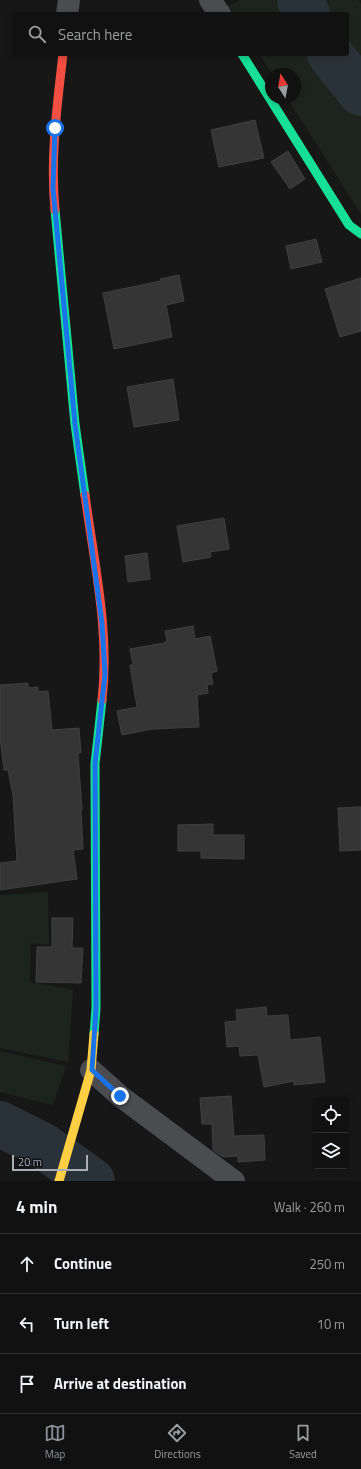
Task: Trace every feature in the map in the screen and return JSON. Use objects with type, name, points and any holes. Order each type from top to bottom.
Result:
[{"type":"street","points":[[67,12],[69,0]]},
{"type":"street","points":[[210,0],[219,12]]},
{"type":"street","points":[[59,1181],[91,1071],[96,1008],[95,764],[105,674],[102,623],[75,424],[53,188],[55,128],[63,56]]},
{"type":"street","points":[[243,56],[350,225],[361,234]]},
{"type":"street","points":[[91,1071],[120,1096],[234,1181]]},
{"type":"shaded area","points":[[240,0],[358,0],[361,4],[361,214],[291,104],[301,104],[301,68],[268,68],[260,56],[349,56],[349,12],[233,12],[229,6]]},
{"type":"shaded area","points":[[48,892],[49,945],[31,943],[30,982],[73,990],[68,1062],[0,1048],[0,895]]},
{"type":"shaded area","points":[[0,1051],[66,1066],[53,1105],[0,1092]]},
{"type":"building","points":[[255,120],[264,158],[219,167],[211,130]]},
{"type":"building","points":[[288,151],[305,179],[290,189],[271,162]]},
{"type":"building","points":[[316,239],[322,262],[291,269],[286,246]]},
{"type":"building","points":[[179,275],[184,301],[166,305],[172,337],[114,349],[103,293],[161,281],[160,279]]},
{"type":"building","points":[[361,278],[361,331],[340,337],[325,289]]},
{"type":"building","points":[[173,379],[179,420],[134,427],[127,387]]},
{"type":"building","points":[[224,518],[229,549],[210,552],[211,557],[183,562],[177,526]]},
{"type":"building","points":[[147,553],[150,579],[128,582],[125,556]]},
{"type":"building","points":[[193,626],[195,639],[210,636],[217,671],[211,673],[213,684],[207,685],[208,693],[197,695],[199,727],[152,729],[122,735],[117,711],[137,707],[130,665],[133,665],[130,649],[164,643],[167,641],[165,631]]},
{"type":"building","points":[[28,683],[28,688],[38,687],[38,692],[48,691],[52,730],[79,728],[81,753],[78,753],[83,849],[73,850],[77,879],[0,890],[0,863],[17,861],[13,795],[8,770],[4,770],[0,737],[0,685]]},
{"type":"building","points":[[361,807],[361,850],[340,851],[338,808]]},
{"type":"building","points":[[213,824],[213,835],[244,835],[244,859],[201,858],[201,851],[178,851],[178,825]]},
{"type":"building","points":[[52,918],[73,918],[72,948],[83,948],[81,983],[36,982],[37,947],[52,947]]},
{"type":"building","points":[[266,1007],[267,1016],[288,1015],[290,1040],[320,1037],[325,1082],[294,1085],[294,1081],[264,1087],[258,1055],[240,1056],[239,1046],[227,1047],[225,1022],[237,1021],[236,1010]]},
{"type":"building","points":[[231,1096],[234,1136],[264,1135],[265,1160],[238,1162],[238,1156],[223,1157],[213,1150],[212,1124],[202,1124],[200,1098]]},
{"type":"waterway","points":[[300,0],[306,12]]},
{"type":"waterway","points":[[332,56],[361,93]]},
{"type":"waterway","points":[[0,1124],[42,1145],[92,1181]]},
{"type":"traffic: fast","points":[[243,56],[349,225],[361,234]]},
{"type":"traffic: fast","points":[[55,210],[75,424],[85,495]]},
{"type":"traffic: fast","points":[[94,1034],[96,1008],[95,764],[102,700]]},
{"type":"traffic: slow","points":[[59,1181],[91,1070],[94,1034]]},
{"type":"traffic: jam","points":[[55,210],[53,171],[63,56]]},
{"type":"traffic: jam","points":[[85,495],[103,623],[104,674],[102,700]]},
{"type":"route","points":[[55,128],[53,188],[75,424],[102,623],[105,674],[95,764],[96,1008],[92,1070],[120,1096]]}]
